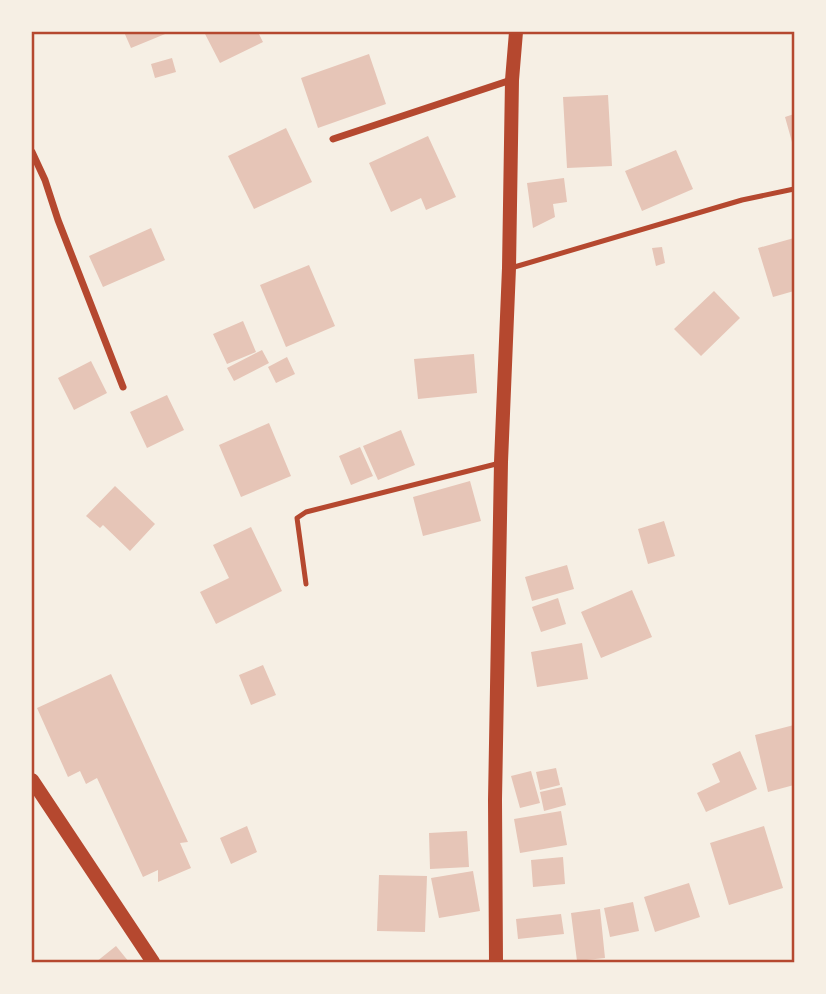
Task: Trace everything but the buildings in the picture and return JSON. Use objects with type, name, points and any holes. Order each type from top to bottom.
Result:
[{"type":"main road","points":[[496,962],[495,800],[501,462],[509,268],[512,80],[516,32]]},
{"type":"main road","points":[[32,780],[153,962]]},
{"type":"street","points":[[333,139],[512,80]]},
{"type":"street","points":[[32,152],[123,387]]},
{"type":"lane","points":[[509,268],[742,200],[794,189]]},
{"type":"lane","points":[[306,584],[297,518],[306,512],[501,462]]}]
